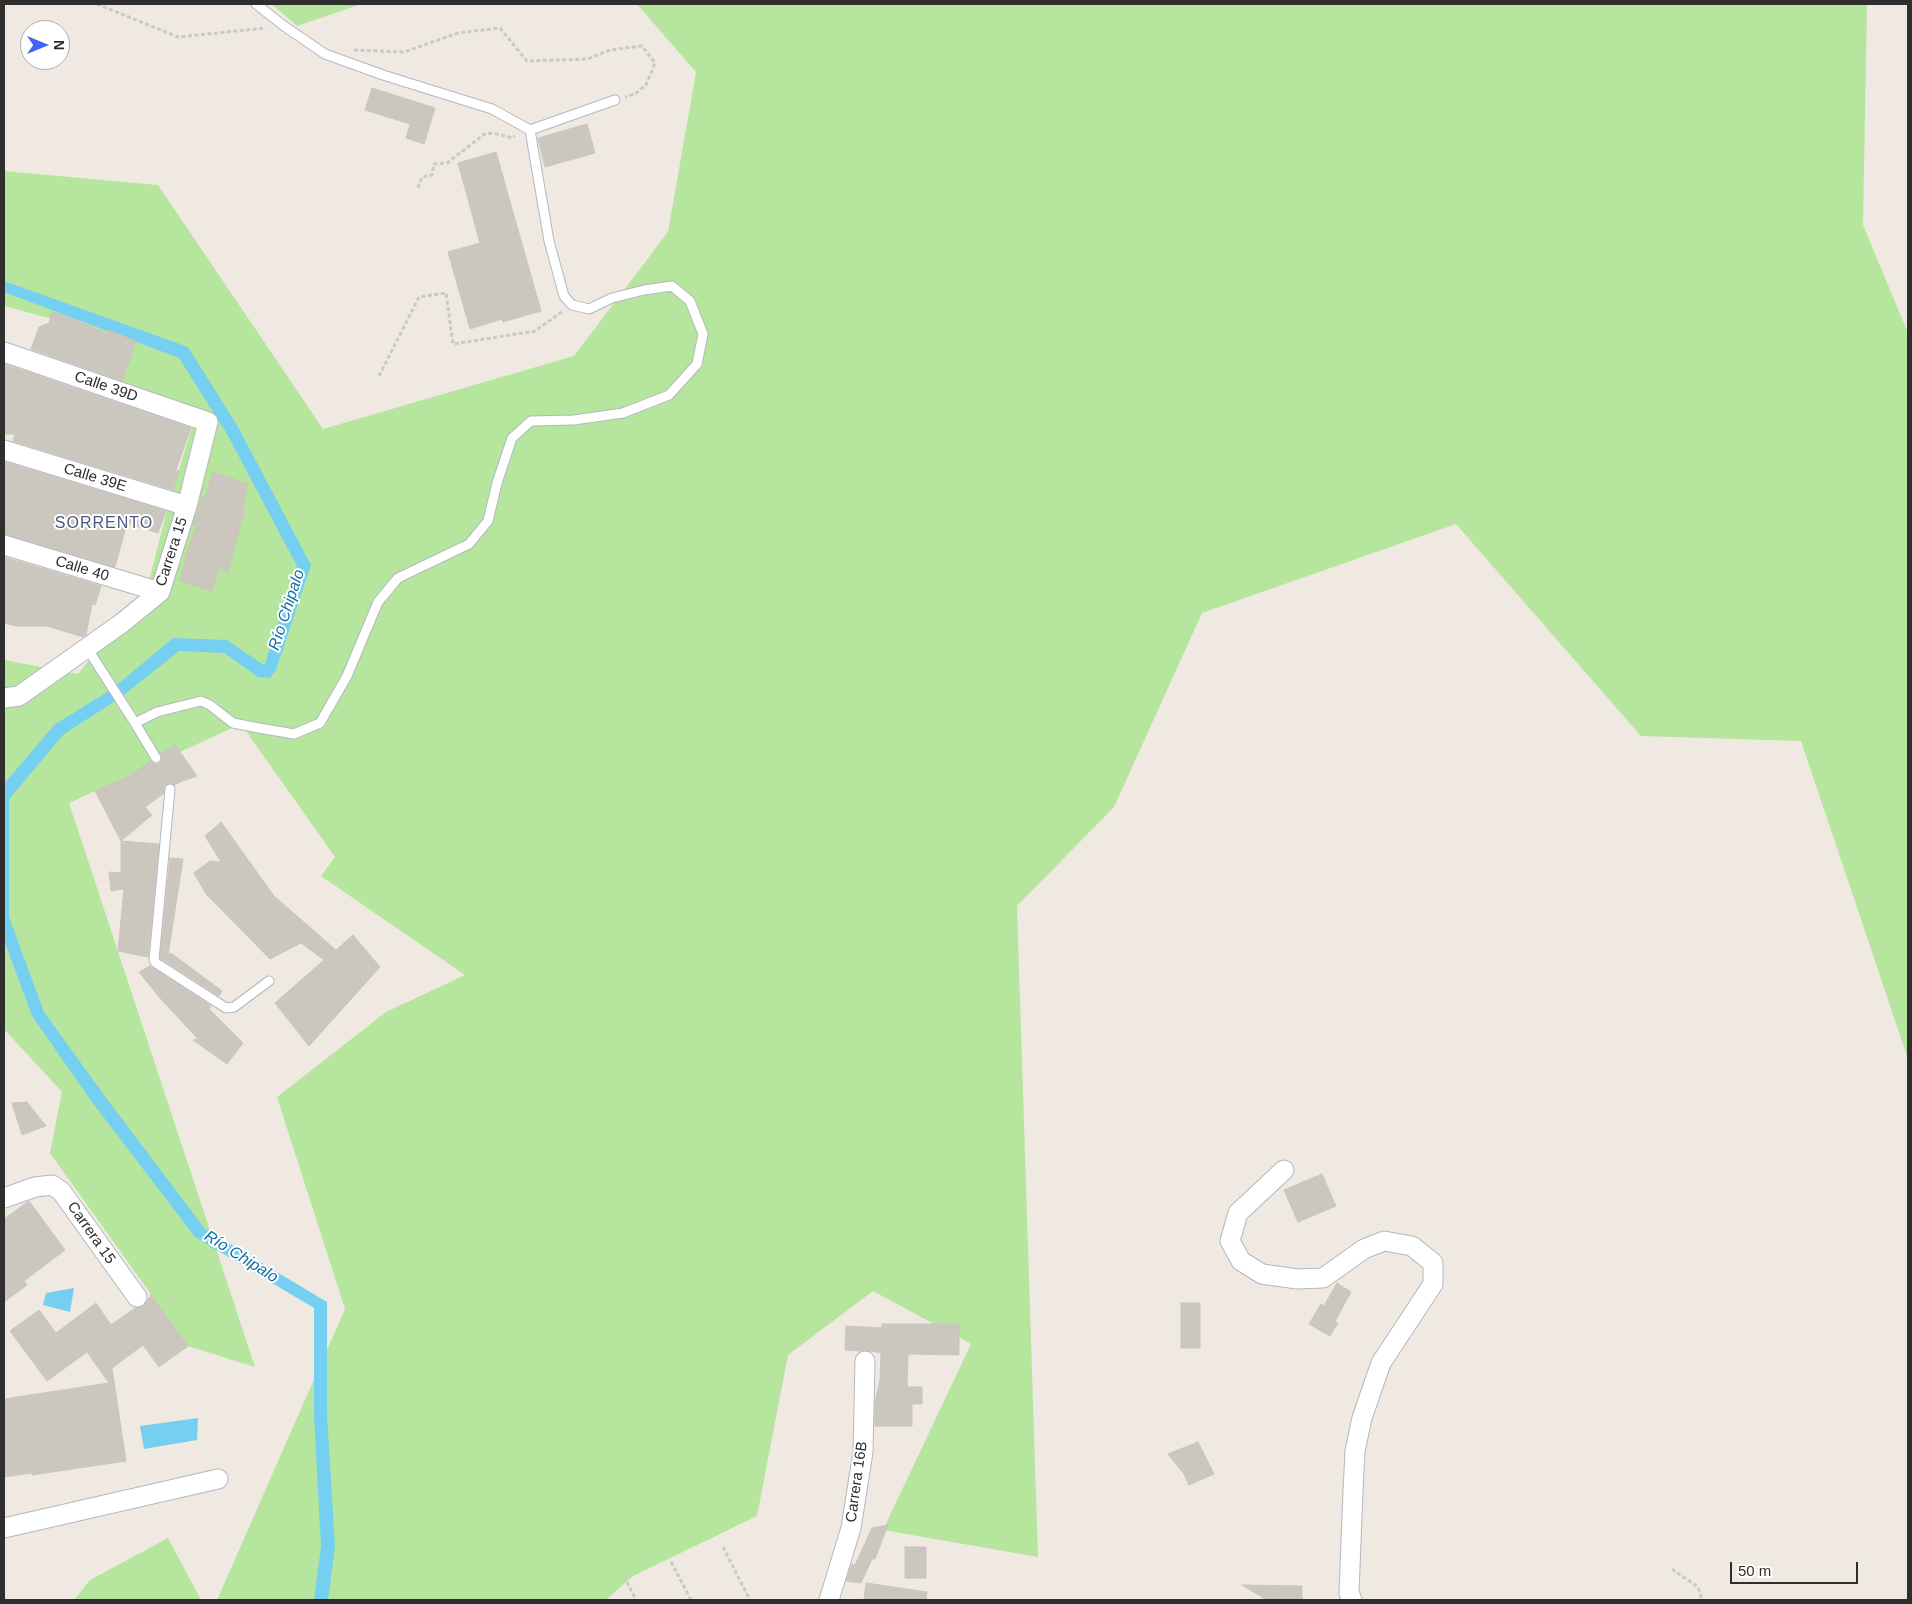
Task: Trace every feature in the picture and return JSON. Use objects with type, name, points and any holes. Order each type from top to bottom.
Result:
[{"type":"street","name":"Calle 39D","points":[[4,352],[208,422]]},
{"type":"street","name":"Carrera 15","points":[[11,697],[87,648],[160,592],[187,506],[208,422]]},
{"type":"street","name":"Calle 39E","points":[[4,450],[187,506]]},
{"type":"street","name":"Calle 40","points":[[4,545],[160,592]]},
{"type":"street","points":[[1284,1170],[1238,1213],[1230,1241],[1241,1261],[1262,1274],[1296,1279],[1323,1278],[1364,1249],[1384,1241],[1412,1246],[1433,1263],[1432,1284],[1381,1363],[1362,1418],[1355,1451],[1349,1593],[1352,1600]]},
{"type":"street","name":"Carrera 15","points":[[4,1198],[35,1187],[52,1185],[61,1191],[136,1297]]},
{"type":"street","name":"Carrera 16B","points":[[829,1600],[851,1528],[863,1452],[865,1361]]},
{"type":"street","points":[[4,1528],[218,1479]]},
{"type":"lane","points":[[256,4],[325,54],[383,75],[492,109],[530,130],[615,100]]},
{"type":"lane","points":[[135,723],[157,712],[201,701],[210,705],[233,723],[259,728],[294,734],[320,723],[347,676],[378,602],[398,578],[469,544],[488,521],[497,483],[512,438],[531,421],[574,420],[623,413],[669,395],[697,364],[703,334],[690,300],[672,286],[644,290],[612,298],[589,309],[572,305],[564,296],[549,241],[530,130]]},
{"type":"lane","points":[[87,648],[127,708],[156,758]]},
{"type":"lane","points":[[170,789],[154,960],[172,974],[226,1008],[234,1007],[270,981]]},
{"type":"path","points":[[97,4],[178,36],[284,26]]},
{"type":"path","points":[[325,54],[346,50],[404,52],[458,33],[500,28],[527,61],[588,60],[610,50],[642,46],[655,63],[646,85],[635,94],[615,100]]},
{"type":"path","points":[[418,188],[422,177],[432,175],[434,164],[447,163],[486,133],[512,138],[530,130]]},
{"type":"path","points":[[379,376],[419,297],[446,293],[452,344],[535,331],[572,305]]},
{"type":"path","points":[[723,1547],[750,1600]]},
{"type":"path","points":[[671,1562],[691,1600]]},
{"type":"path","points":[[1672,1569],[1698,1586],[1702,1600]]},
{"type":"path","points":[[624,1576],[636,1600]]},
{"type":"green space","points":[[272,4],[362,4],[297,26]]},
{"type":"green space","points":[[637,4],[1867,4],[1863,225],[1908,333],[1908,1059],[1801,741],[1641,736],[1456,524],[1202,613],[1114,807],[1017,906],[1038,1557],[883,1530],[971,1344],[873,1291],[788,1355],[757,1516],[633,1576],[606,1600],[217,1600],[345,1309],[277,1097],[386,1012],[465,975],[321,876],[335,857],[241,724],[69,803],[255,1367],[188,1346],[50,1153],[62,1092],[4,1029],[4,660],[78,674],[147,589],[168,506],[192,427],[121,383],[135,341],[4,306],[4,171],[158,185],[323,429],[574,356],[668,232],[696,72]]},
{"type":"green space","points":[[168,1538],[201,1600],[74,1600],[90,1580]]},
{"type":"water","name":"Río Chipalo","points":[[4,281],[188,347],[238,427],[311,565],[276,670],[270,678],[258,677],[224,653],[179,651],[120,698],[64,734],[9,799],[9,917],[44,1012],[205,1229],[327,1302],[327,1415],[335,1547],[328,1600],[314,1600],[321,1546],[314,1416],[314,1308],[195,1237],[92,1102],[32,1016],[4,940],[4,784],[54,725],[112,689],[173,638],[227,640],[262,664],[265,664],[297,566],[227,434],[179,358],[4,292]]},
{"type":"water","points":[[74,1288],[70,1312],[43,1305],[46,1293]]},
{"type":"water","points":[[198,1418],[197,1440],[144,1449],[140,1426]]},
{"type":"building","points":[[372,88],[435,108],[424,144],[406,138],[410,124],[365,110]]},
{"type":"building","points":[[587,124],[595,153],[545,167],[538,138]]},
{"type":"building","points":[[496,152],[541,311],[503,322],[502,319],[470,329],[448,252],[480,243],[458,163]]},
{"type":"building","points":[[52,312],[69,317],[107,334],[108,330],[136,341],[122,381],[31,349],[39,327],[49,323]]},
{"type":"building","points":[[4,364],[191,428],[176,470],[179,471],[173,490],[13,441],[15,434],[4,434]]},
{"type":"building","points":[[5,462],[166,511],[158,533],[127,523],[115,567],[4,534]]},
{"type":"building","points":[[213,472],[248,484],[242,511],[244,512],[228,572],[218,569],[212,591],[180,581],[185,558],[196,526],[193,525],[202,497],[205,498]]},
{"type":"building","points":[[4,557],[101,586],[95,605],[92,604],[86,635],[83,637],[47,626],[16,626],[4,623]]},
{"type":"building","points":[[175,745],[197,776],[175,785],[170,783],[165,785],[163,794],[145,807],[152,815],[121,841],[95,791],[131,775],[151,761],[153,764],[159,764],[162,761],[161,754]]},
{"type":"building","points":[[221,822],[274,896],[336,950],[353,935],[380,967],[309,1046],[275,1003],[324,960],[301,943],[270,959],[206,894],[194,873],[210,861],[221,862],[205,836]]},
{"type":"building","points":[[121,841],[159,844],[148,957],[118,951],[124,889],[111,891],[109,872],[121,873]]},
{"type":"building","points":[[170,858],[183,859],[168,955],[171,953],[222,991],[219,996],[160,958]]},
{"type":"building","points":[[150,966],[211,1006],[209,1009],[243,1043],[227,1064],[193,1040],[198,1039],[139,972]]},
{"type":"building","points":[[27,1102],[46,1126],[22,1135],[12,1103]]},
{"type":"building","points":[[1322,1174],[1336,1206],[1298,1222],[1284,1190]]},
{"type":"building","points":[[29,1201],[65,1250],[24,1281],[27,1285],[4,1302],[4,1219]]},
{"type":"building","points":[[1337,1283],[1351,1292],[1335,1321],[1338,1323],[1330,1336],[1309,1324],[1321,1304],[1324,1306]]},
{"type":"building","points":[[151,1295],[188,1346],[159,1367],[143,1345],[112,1368],[126,1461],[32,1475],[32,1473],[4,1477],[4,1399],[109,1383],[87,1352],[47,1381],[10,1331],[39,1310],[56,1333],[96,1303],[111,1325],[135,1308],[144,1306]]},
{"type":"building","points":[[1181,1303],[1200,1303],[1200,1348],[1181,1348]]},
{"type":"building","points":[[882,1324],[959,1324],[959,1355],[908,1354],[907,1387],[922,1387],[922,1404],[912,1404],[912,1426],[875,1426],[875,1401],[880,1381],[881,1353],[866,1350],[845,1350],[846,1326],[882,1328]]},
{"type":"building","points":[[1198,1442],[1214,1474],[1189,1485],[1184,1474],[1168,1454]]},
{"type":"building","points":[[888,1525],[875,1559],[872,1559],[861,1583],[846,1581],[852,1564],[855,1565],[872,1528]]},
{"type":"building","points":[[905,1547],[926,1547],[926,1578],[905,1578]]},
{"type":"building","points":[[866,1583],[927,1592],[926,1600],[864,1600]]},
{"type":"building","points":[[1242,1585],[1302,1586],[1302,1600],[1265,1599]]},
{"type":"district","name":"SORRENTO","points":[[104,524]]}]
